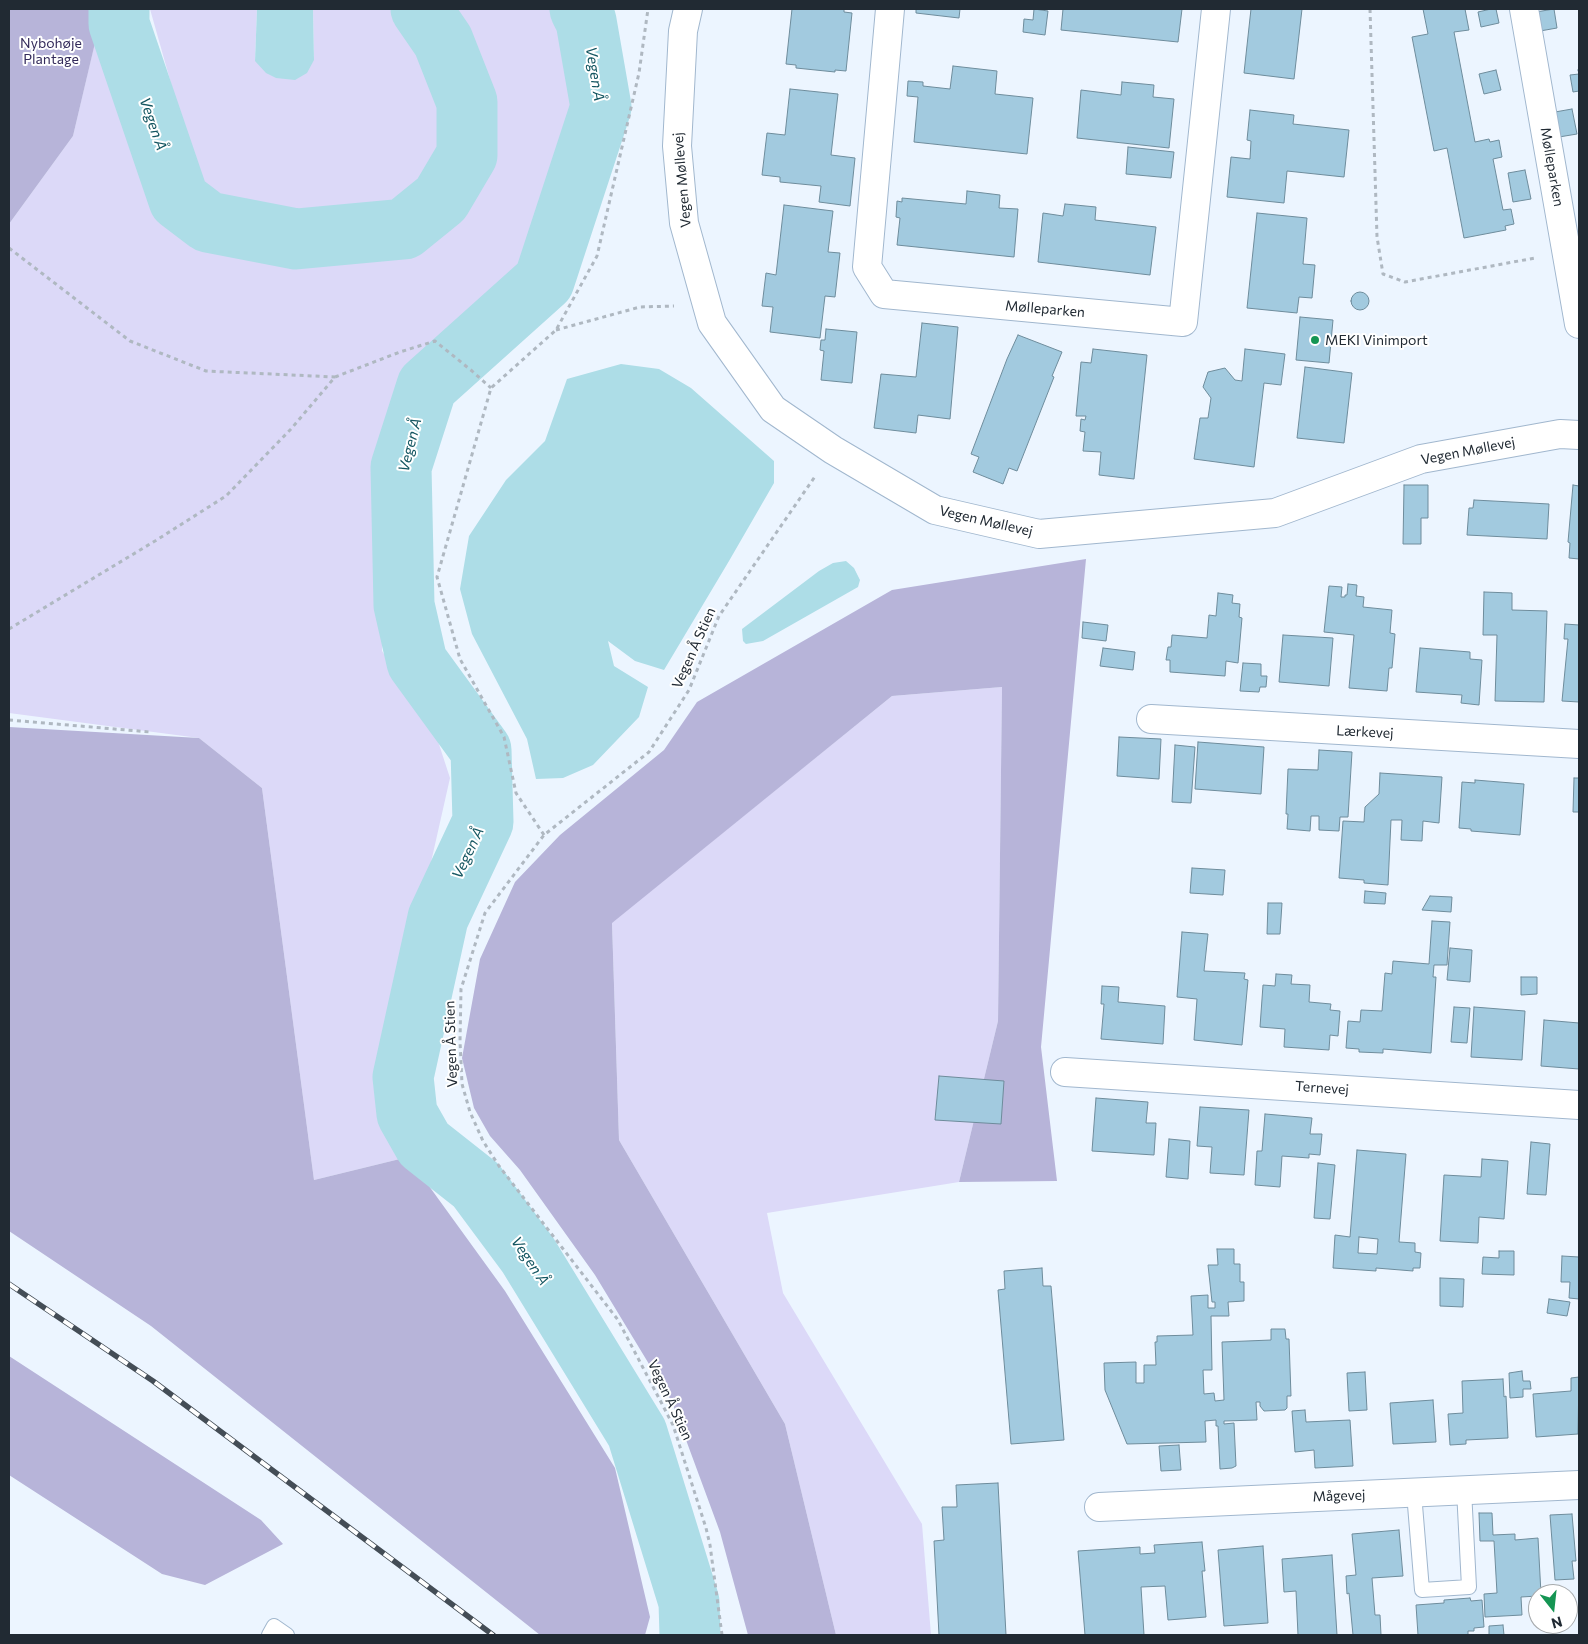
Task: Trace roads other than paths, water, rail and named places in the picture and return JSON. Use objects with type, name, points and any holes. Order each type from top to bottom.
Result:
[{"type":"street","name":"Vegen Møllevej","points":[[688,9],[683,31],[677,146],[684,223],[712,323],[773,409],[833,450],[935,510],[1040,534],[1275,513],[1420,459],[1560,434],[1579,435]]},
{"type":"street","name":"Mølleparken","points":[[890,9],[867,267],[884,294],[1183,322],[1216,9]]},
{"type":"street","name":"Mølleparken","points":[[1524,9],[1579,324]]},
{"type":"street","name":"Lærkevej","points":[[1151,719],[1579,744]]},
{"type":"street","name":"Ternevej","points":[[1065,1072],[1579,1105]]},
{"type":"street","name":"Mågevej","points":[[1099,1507],[1579,1485]]},
{"type":"lane","points":[[1414,1493],[1422,1590],[1469,1587],[1464,1490]]},
{"type":"lane","points":[[269,1635],[274,1626],[287,1635]]},
{"type":"waterway","name":"Vegen Å","points":[[119,9],[119,24],[179,200],[208,222],[296,239],[404,229],[441,199],[467,155],[467,102],[443,41],[421,9]]},
{"type":"waterway","name":"Vegen Å","points":[[580,9],[586,21],[601,107],[544,281],[427,386],[401,467],[404,605],[417,662],[481,750],[483,822],[438,918],[403,1077],[407,1114],[424,1144],[476,1185],[528,1255],[637,1433],[689,1602],[690,1635]]},
{"type":"waterway","name":"Vegen Å","points":[[582,9],[586,21]]},
{"type":"railway","points":[[9,1284],[153,1381],[493,1635]]},
{"type":"place","name":"MEKI Vinimport","points":[[1315,340]]},
{"type":"park label","name":"Nybohøje Plantage","points":[[51,52]]}]
